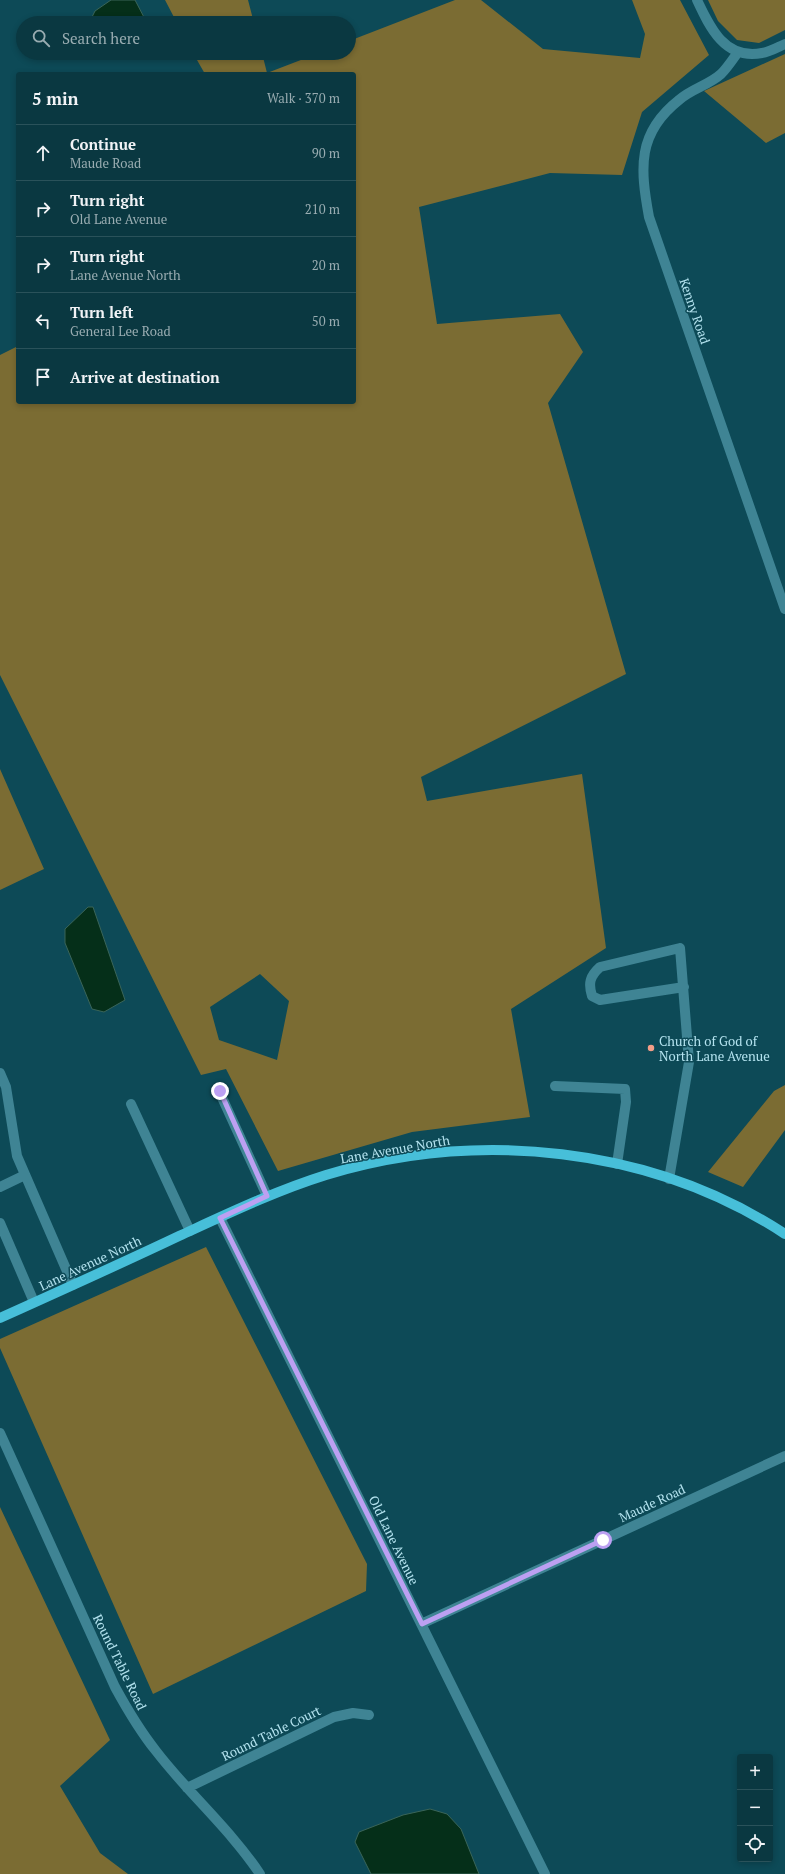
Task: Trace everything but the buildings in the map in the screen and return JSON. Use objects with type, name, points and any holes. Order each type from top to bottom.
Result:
[{"type":"main road","name":"Lane Avenue North","points":[[0,1318],[267,1196],[327,1175],[387,1160],[464,1150],[545,1152],[617,1164],[669,1179],[719,1198],[770,1224],[785,1234]]},
{"type":"street","points":[[697,0],[715,35],[725,45],[738,52],[763,53],[785,44]]},
{"type":"street","name":"Kenny Road","points":[[738,52],[720,74],[679,99],[660,117],[649,134],[645,150],[643,165],[644,190],[649,217],[785,609]]},
{"type":"street","points":[[669,1179],[689,1062],[684,988],[680,948],[600,967],[591,975],[589,987],[592,996],[600,1000],[684,988]]},
{"type":"street","points":[[0,1073],[6,1087],[17,1156],[73,1285]]},
{"type":"street","points":[[555,1086],[625,1089],[626,1102],[617,1164]]},
{"type":"street","points":[[220,1091],[267,1196]]},
{"type":"street","points":[[131,1104],[190,1231]]},
{"type":"street","points":[[0,1187],[25,1175]]},
{"type":"street","name":"Old Lane Avenue","points":[[220,1218],[422,1624],[484,1754],[545,1874]]},
{"type":"street","points":[[0,1223],[34,1302]]},
{"type":"street","name":"Round Table Road","points":[[0,1433],[115,1686],[134,1720],[156,1751],[187,1788],[244,1850],[260,1874]]},
{"type":"street","name":"Maude Road","points":[[422,1624],[785,1456]]},
{"type":"street","name":"Round Table Court","points":[[187,1788],[334,1717],[353,1713],[369,1715]]},
{"type":"shaded area","points":[[111,0],[135,0],[143,16],[92,16],[95,11]]},
{"type":"shaded area","points":[[165,0],[248,0],[252,16],[173,16]]},
{"type":"shaded area","points":[[455,0],[481,0],[543,49],[640,58],[645,34],[632,0],[680,0],[709,55],[642,112],[622,175],[550,173],[419,207],[437,324],[560,314],[583,352],[548,403],[626,674],[421,777],[427,801],[582,774],[606,948],[511,1009],[530,1117],[412,1132],[278,1171],[226,1069],[201,1075],[0,675],[0,355],[16,347],[16,404],[356,404],[356,72],[270,72],[301,60],[356,60],[356,38]],"holes":[[[260,974],[289,1001],[277,1060],[219,1040],[210,1007]]]},
{"type":"shaded area","points":[[708,0],[785,0],[785,30],[759,43],[737,40],[718,21]]},
{"type":"shaded area","points":[[785,54],[785,133],[766,143],[704,91]]},
{"type":"shaded area","points":[[197,60],[264,60],[267,72],[204,72]]},
{"type":"shaded area","points":[[0,769],[44,869],[0,890]]},
{"type":"shaded area","points":[[88,907],[93,907],[125,1000],[104,1012],[92,1009],[65,943],[65,929]]},
{"type":"shaded area","points":[[785,1085],[785,1130],[743,1187],[708,1172],[774,1091]]},
{"type":"shaded area","points":[[206,1247],[367,1564],[366,1591],[153,1694],[0,1348],[0,1339]]},
{"type":"shaded area","points":[[0,1507],[110,1740],[60,1786],[100,1853],[128,1874],[0,1874]]},
{"type":"shaded area","points":[[430,1809],[447,1814],[461,1829],[479,1874],[371,1874],[355,1842],[359,1832],[403,1815]]},
{"type":"place","name":"Church of God of North Lane Avenue","points":[[651,1048]]},
{"type":"route","points":[[220,1091],[267,1196],[220,1218],[422,1624],[603,1540]]}]
